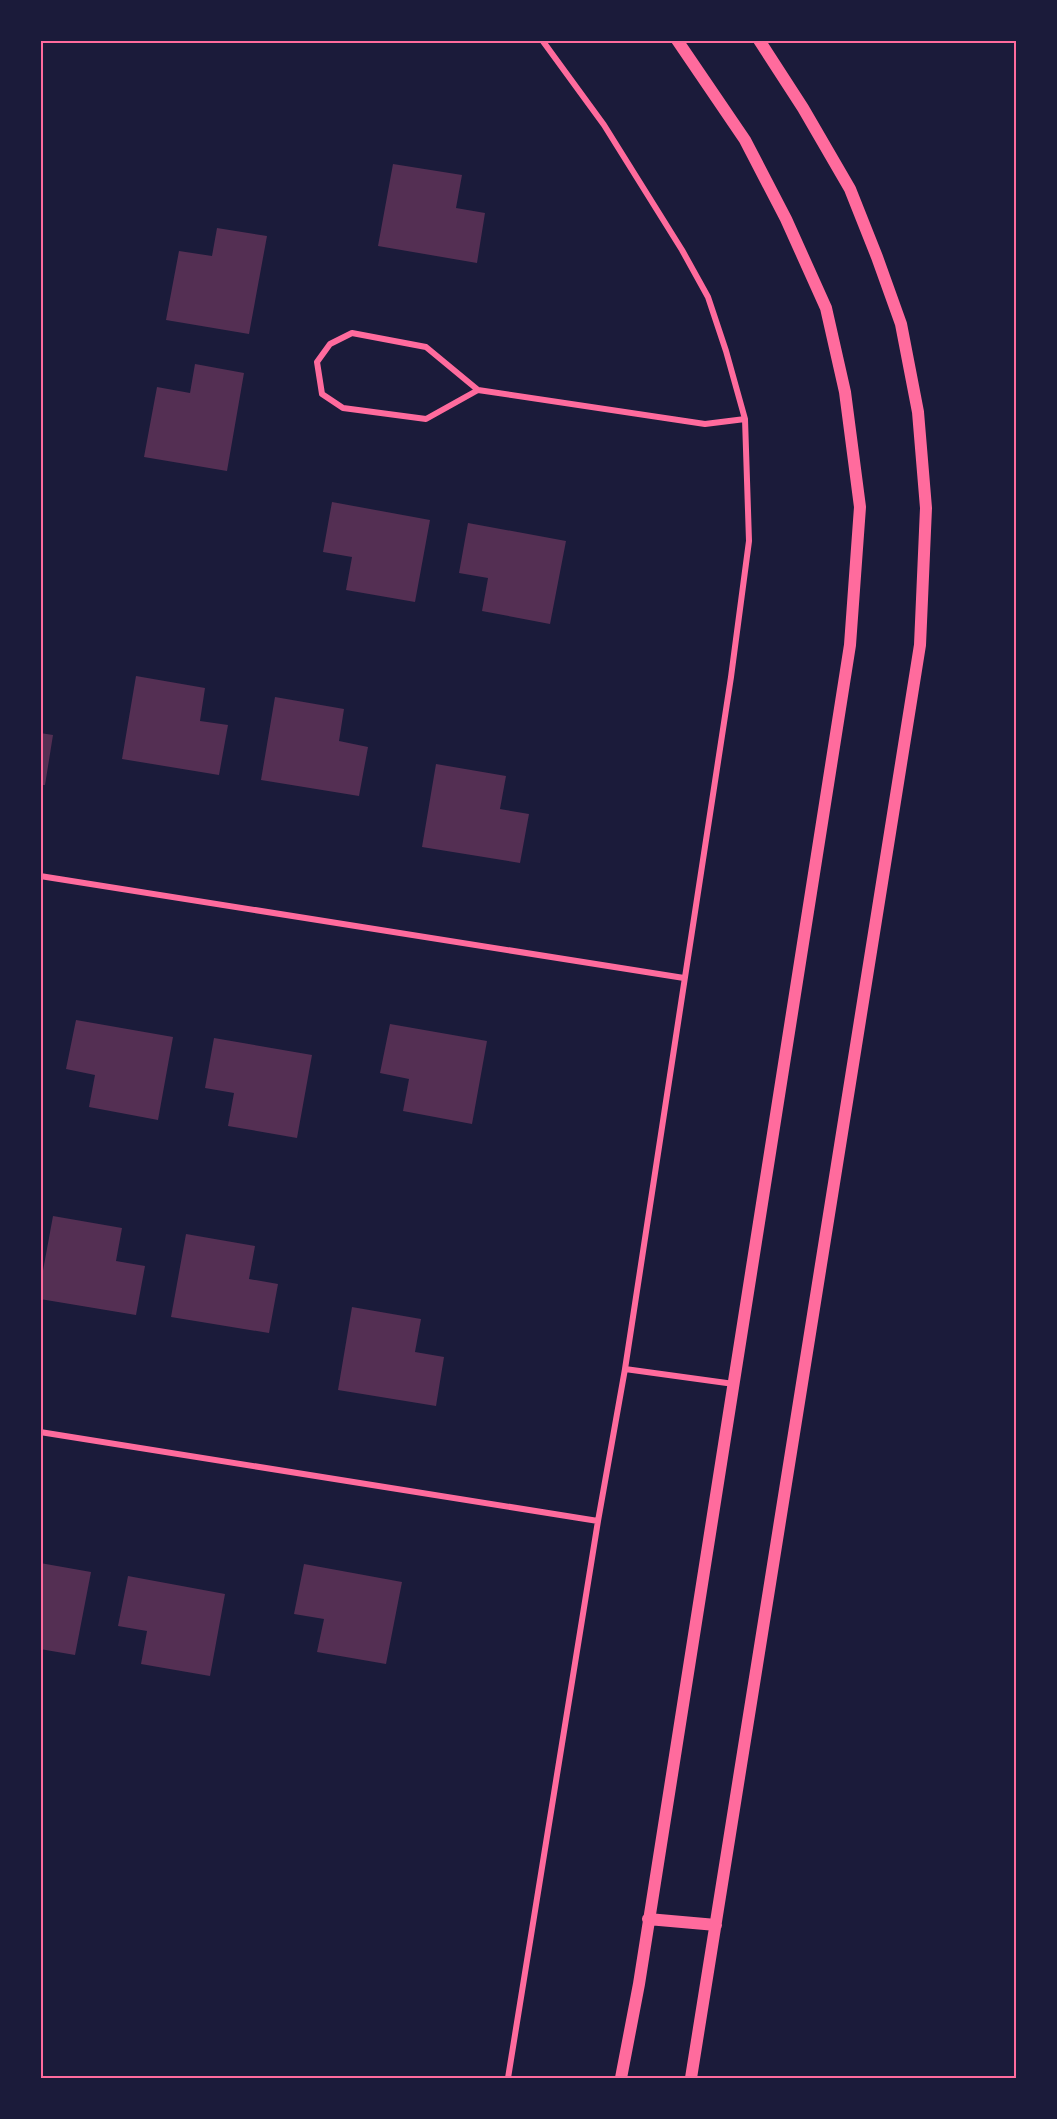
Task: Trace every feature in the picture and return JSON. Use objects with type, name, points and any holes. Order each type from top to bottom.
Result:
[{"type":"main road","points":[[621,2079],[639,1984],[735,1384],[850,645],[860,507],[845,392],[826,308],[786,219],[745,140],[677,40]]},
{"type":"main road","points":[[691,2079],[920,645],[926,508],[916,401],[901,324],[878,257],[850,189],[759,40]]},
{"type":"main road","points":[[648,1919],[716,1925]]},
{"type":"street","points":[[508,2079],[598,1521],[625,1369],[731,677],[749,541],[745,419],[708,297],[682,250],[604,125],[542,40]]},
{"type":"street","points":[[478,390],[426,419],[343,408],[322,394],[317,362],[330,344],[352,333],[426,347],[478,390],[705,423],[745,419]]},
{"type":"street","points":[[40,876],[684,978]]},
{"type":"street","points":[[625,1369],[735,1384]]},
{"type":"street","points":[[40,1432],[598,1521]]},
{"type":"building","points":[[393,164],[462,175],[456,208],[485,213],[477,263],[378,246]]},
{"type":"building","points":[[217,228],[267,236],[249,334],[166,320],[179,251],[212,256]]},
{"type":"building","points":[[195,364],[244,373],[227,471],[144,457],[157,387],[190,393]]},
{"type":"building","points":[[332,502],[430,520],[415,602],[346,590],[352,557],[323,552]]},
{"type":"building","points":[[468,523],[566,541],[550,624],[482,611],[488,578],[459,573]]},
{"type":"building","points":[[136,676],[205,688],[200,721],[228,725],[219,775],[122,759]]},
{"type":"building","points":[[275,697],[344,709],[339,741],[368,747],[359,796],[261,780]]},
{"type":"building","points":[[40,733],[53,735],[45,785],[40,785]]},
{"type":"building","points":[[436,764],[506,776],[500,809],[529,814],[520,863],[422,847]]},
{"type":"building","points":[[76,1020],[173,1037],[158,1120],[89,1107],[95,1075],[66,1069]]},
{"type":"building","points":[[390,1024],[487,1041],[472,1124],[403,1111],[409,1079],[380,1073]]},
{"type":"building","points":[[214,1038],[312,1055],[297,1138],[228,1126],[234,1093],[205,1088]]},
{"type":"building","points":[[53,1216],[122,1228],[116,1261],[145,1266],[136,1315],[40,1299],[40,1287]]},
{"type":"building","points":[[186,1234],[255,1246],[249,1279],[278,1284],[269,1333],[171,1317]]},
{"type":"building","points":[[352,1307],[421,1319],[415,1352],[444,1357],[436,1406],[338,1390]]},
{"type":"building","points":[[40,1563],[91,1572],[75,1655],[40,1649]]},
{"type":"building","points":[[304,1564],[402,1582],[386,1664],[317,1652],[324,1619],[294,1614]]},
{"type":"building","points":[[128,1576],[225,1594],[210,1676],[141,1664],[147,1631],[118,1626]]}]
